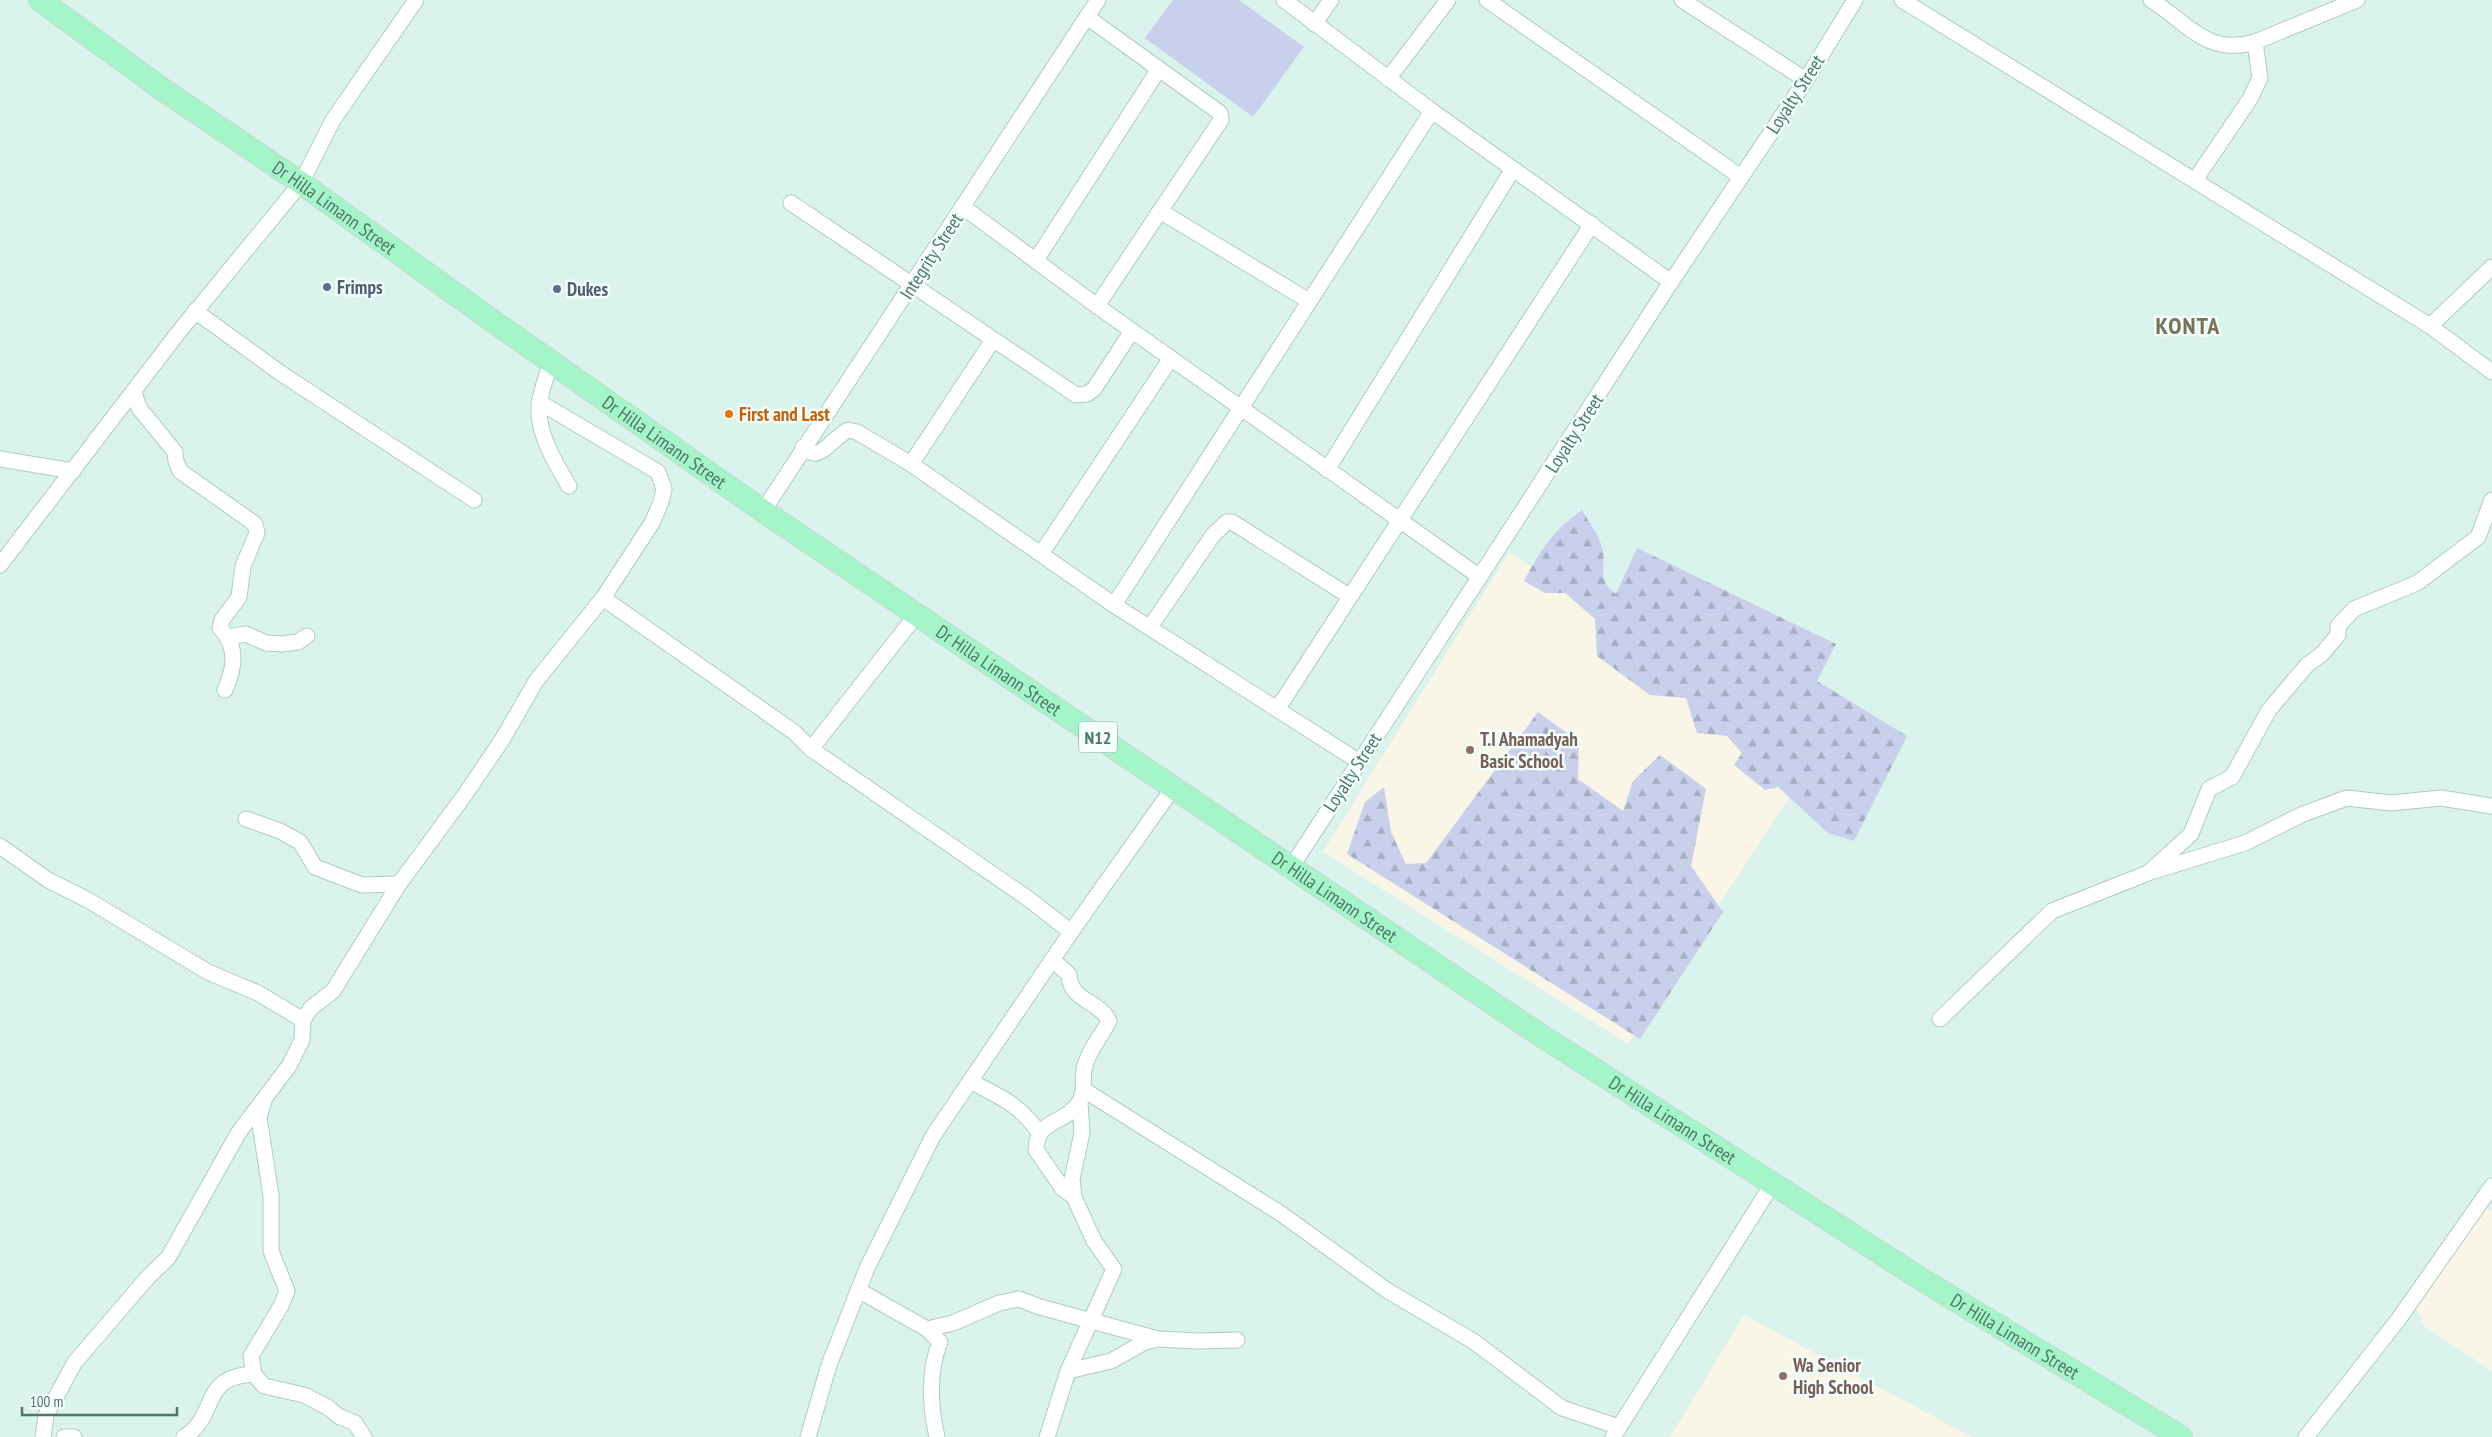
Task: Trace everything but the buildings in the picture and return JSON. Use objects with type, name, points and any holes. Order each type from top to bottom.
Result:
[{"type":"highway","name":"Dr Hilla Limann Street","points":[[40,0],[162,89],[301,183],[763,511],[1173,788],[1292,866],[1528,1027],[1921,1279],[2181,1437]]},
{"type":"street","points":[[0,565],[195,312],[301,183],[333,120],[416,0]]},
{"type":"street","name":"Integrity Street","points":[[763,511],[803,447],[912,286],[1098,0]]},
{"type":"street","points":[[1284,0],[1388,79],[1671,282]]},
{"type":"street","points":[[1314,24],[1331,0]]},
{"type":"street","points":[[1388,79],[1448,0]]},
{"type":"street","points":[[1487,0],[1742,177]]},
{"type":"street","points":[[1682,0],[1806,80]]},
{"type":"street","name":"Loyalty Street","points":[[1292,866],[1358,761],[1480,578],[1671,282],[1806,80],[1855,0]]},
{"type":"street","points":[[1902,0],[2430,326],[2492,372]]},
{"type":"street","points":[[2154,1],[2184,26],[2211,42],[2225,46],[2240,46],[2255,42],[2357,0]]},
{"type":"street","points":[[1087,17],[1220,113],[1220,120],[1097,306]]},
{"type":"street","points":[[2195,180],[2250,99],[2260,78],[2255,42]]},
{"type":"street","points":[[1036,260],[1159,69]]},
{"type":"street","points":[[1114,605],[1242,409],[1309,301],[1432,111]]},
{"type":"street","points":[[1327,470],[1513,170]]},
{"type":"street","points":[[791,203],[1076,395],[1087,394],[1094,389],[1132,331]]},
{"type":"street","points":[[963,207],[1097,306],[1480,578]]},
{"type":"street","points":[[1160,211],[1309,301]]},
{"type":"street","points":[[1278,708],[1592,224]]},
{"type":"street","points":[[2430,326],[2492,267]]},
{"type":"street","points":[[195,312],[279,372],[474,500]]},
{"type":"street","points":[[911,464],[993,340]]},
{"type":"street","points":[[1041,554],[1171,358]]},
{"type":"street","points":[[551,362],[539,402],[544,439],[551,456],[570,486]]},
{"type":"street","points":[[134,392],[139,408],[175,452],[180,470],[255,524],[257,533],[243,566],[239,597],[222,620],[220,628],[229,637],[234,666],[225,690]]},
{"type":"street","points":[[44,1437],[46,1415],[75,1362],[142,1284],[168,1258],[239,1132],[289,1066],[302,1040],[303,1020],[311,1008],[333,991],[399,884],[464,796],[502,740],[536,681],[603,598],[652,523],[661,502],[663,481],[658,472],[539,402]]},
{"type":"street","points":[[803,447],[814,454],[820,453],[839,434],[848,430],[856,432],[911,464],[1114,605],[1278,708],[1358,761]]},
{"type":"street","points":[[0,458],[73,471]]},
{"type":"street","points":[[2148,873],[2191,834],[2209,789],[2232,776],[2268,710],[2307,665],[2322,654],[2338,635],[2338,626],[2354,609],[2418,583],[2478,536],[2492,500]]},
{"type":"street","points":[[1150,627],[1213,535],[1227,522],[1232,522],[1349,596]]},
{"type":"street","points":[[603,598],[794,732],[812,749],[1030,900],[1070,932]]},
{"type":"street","points":[[812,749],[917,614]]},
{"type":"street","points":[[229,637],[246,634],[266,643],[282,644],[298,642],[307,636]]},
{"type":"street","points":[[808,1437],[829,1365],[867,1268],[934,1136],[1070,932],[1173,788]]},
{"type":"street","points":[[1940,1019],[2052,911],[2148,873],[2203,854],[2245,843],[2303,814],[2347,798],[2391,803],[2441,798],[2492,806]]},
{"type":"street","points":[[246,819],[280,830],[300,842],[315,867],[362,886],[399,884]]},
{"type":"street","points":[[0,846],[48,880],[88,900],[208,972],[258,993],[303,1020]]},
{"type":"street","points":[[1047,1437],[1068,1371],[1114,1269],[1094,1241],[1074,1197],[1072,1179],[1082,1133],[1082,1096],[1086,1059],[1109,1022],[1105,1013],[1073,991],[1069,975],[1052,959]]},
{"type":"street","points":[[970,1081],[1007,1099],[1024,1112],[1039,1132]]},
{"type":"street","points":[[266,1095],[259,1116],[271,1196],[271,1251],[286,1291],[281,1306],[250,1356],[254,1374],[264,1386],[304,1396],[328,1408],[338,1416],[354,1423],[364,1437]]},
{"type":"street","points":[[1082,1096],[1280,1213],[1388,1291],[1473,1342],[1562,1408],[1616,1432],[1773,1183]]},
{"type":"street","points":[[1074,1197],[1063,1189],[1036,1150],[1039,1132],[1052,1121],[1065,1116],[1082,1096]]},
{"type":"street","points":[[2306,1437],[2398,1320],[2492,1186]]},
{"type":"street","points":[[858,1290],[927,1329],[940,1342],[934,1357],[931,1414],[936,1437]]},
{"type":"street","points":[[927,1329],[953,1324],[991,1306],[1019,1299],[1040,1307],[1158,1339],[1196,1342],[1237,1340]]},
{"type":"street","points":[[1068,1371],[1111,1361],[1145,1342],[1158,1339]]},
{"type":"street","points":[[184,1437],[200,1425],[211,1395],[221,1383],[237,1375],[254,1374]]},
{"type":"street","points":[[64,1437],[74,1437]]},
{"type":"shaded area","points":[[0,0],[2492,0],[2492,1437],[0,1437]]},
{"type":"shaded area","points":[[1509,552],[1816,756],[1628,1044],[1323,852]]},
{"type":"shaded area","points":[[2486,1208],[2492,1211],[2492,1371],[2424,1326],[2415,1306]]},
{"type":"shaded area","name":"Wa Senior High School","points":[[1744,1315],[1972,1437],[1670,1437]]},
{"type":"green space","points":[[1173,0],[1239,0],[1304,47],[1253,117],[1145,38]]},
{"type":"green space","points":[[1582,510],[1601,544],[1604,558],[1604,576],[1609,588],[1616,594],[1637,548],[1836,644],[1817,681],[1907,736],[1854,841],[1828,833],[1778,787],[1765,790],[1734,765],[1742,753],[1727,736],[1697,733],[1686,698],[1650,695],[1597,656],[1595,619],[1565,593],[1545,593],[1524,581],[1548,542]]},
{"type":"green space","points":[[1538,712],[1579,742],[1578,779],[1623,811],[1633,781],[1660,755],[1706,789],[1691,866],[1723,912],[1640,1039],[1347,854],[1365,802],[1384,787],[1391,832],[1406,864],[1426,863]]},
{"type":"place","name":"Frimps","points":[[327,287]]},
{"type":"place","name":"Dukes","points":[[557,289]]},
{"type":"place","name":"First and Last","points":[[729,414]]},
{"type":"place","name":"T.I Ahamadyah Basic School","points":[[1470,750]]},
{"type":"place","name":"Wa Senior High School","points":[[1783,1376]]},
{"type":"district","name":"KONTA","points":[[2188,325]]}]
